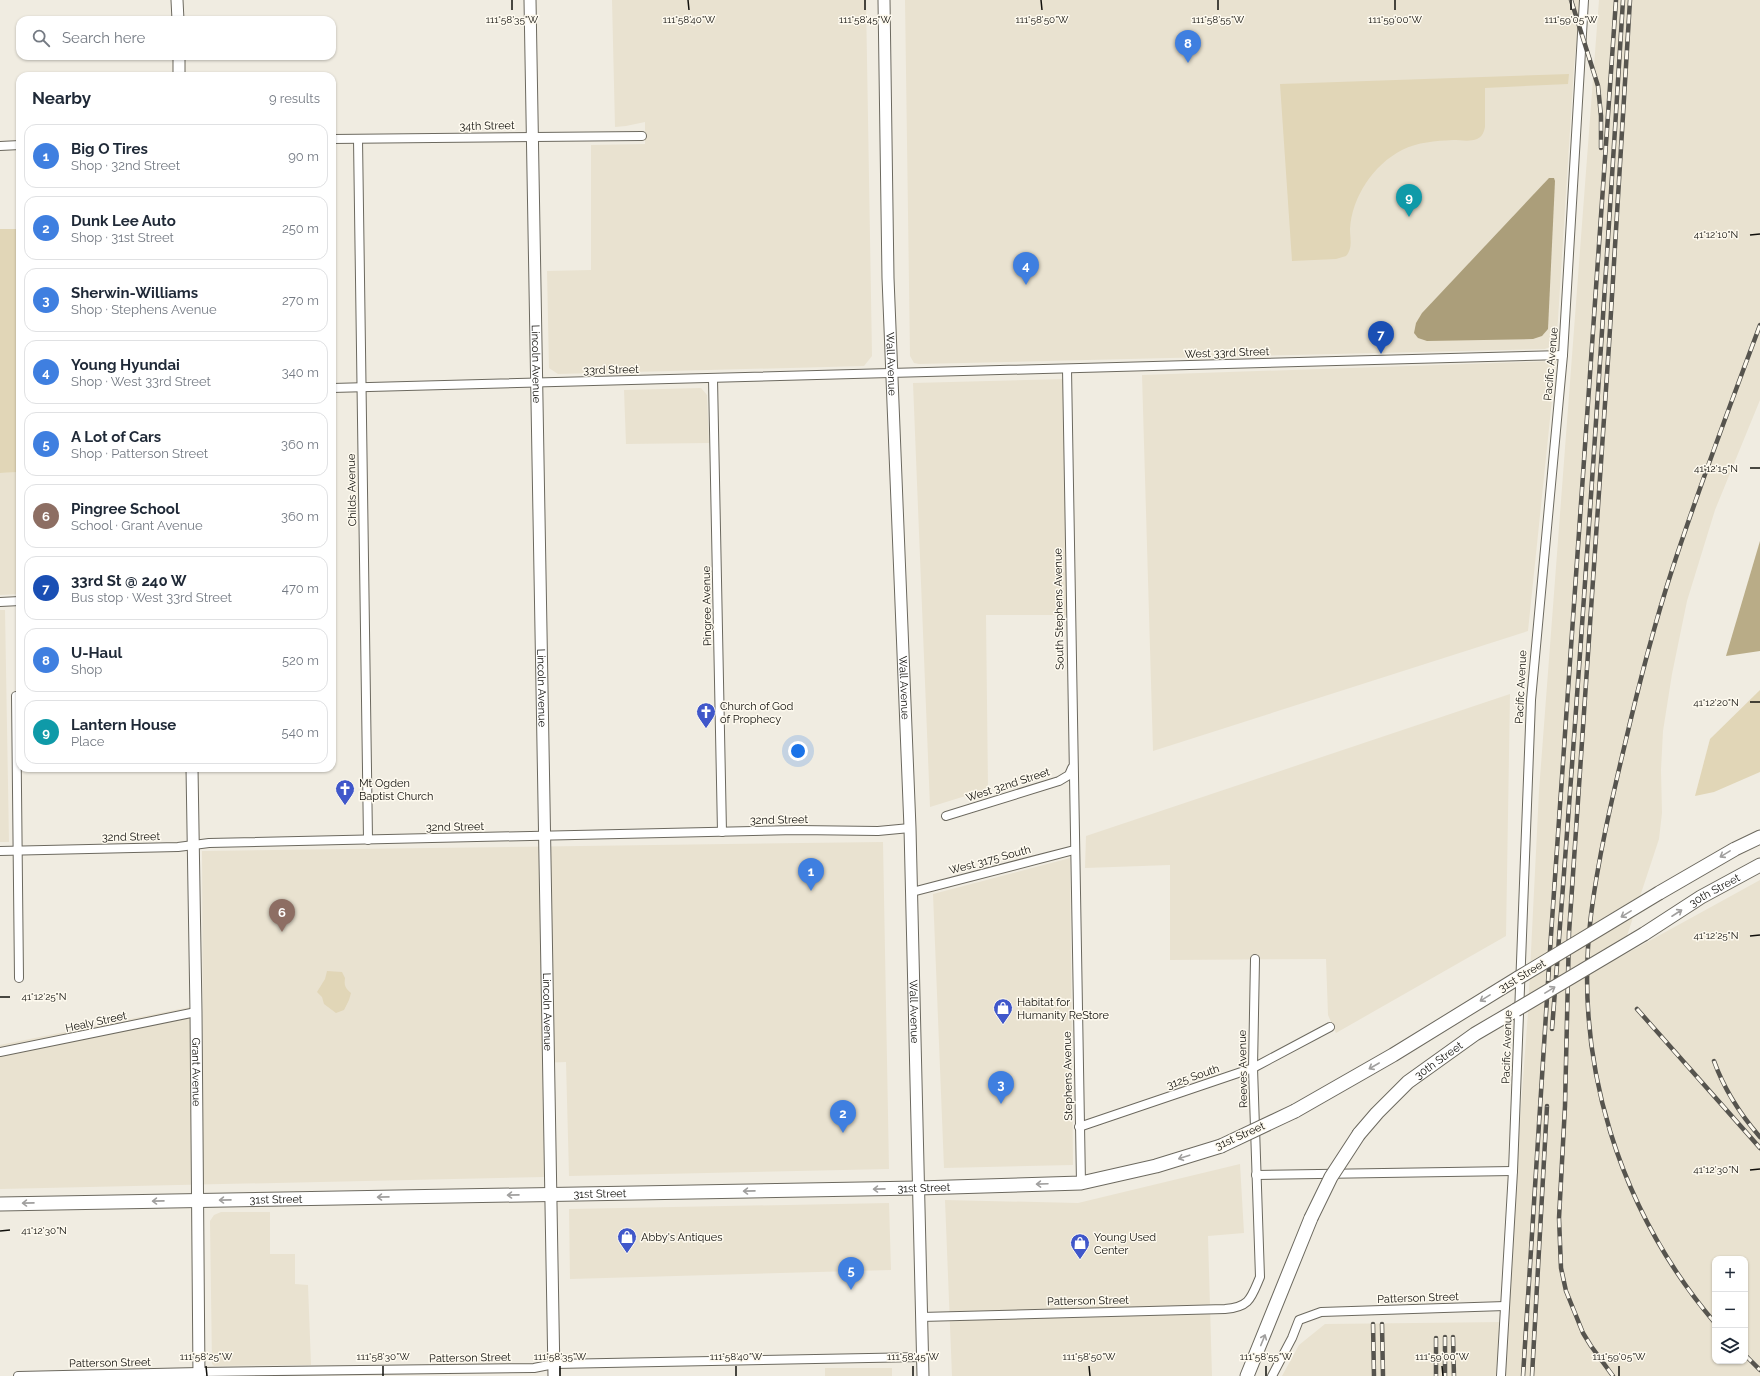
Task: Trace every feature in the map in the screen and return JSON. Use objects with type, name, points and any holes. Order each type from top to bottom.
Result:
[{"type":"main road","name":"31st Street","points":[[0,1204],[918,1188],[1080,1183],[1156,1166],[1222,1146],[1295,1110],[1393,1055],[1518,978],[1735,849],[1760,837]]},
{"type":"main road","name":"30th Street","points":[[1247,1376],[1311,1218],[1331,1177],[1359,1134],[1377,1113],[1408,1082],[1476,1034],[1644,934],[1701,897],[1760,865]]},
{"type":"street","points":[[178,0],[178,16]]},
{"type":"street","name":"Lincoln Avenue","points":[[530,0],[554,1376]]},
{"type":"street","name":"Wall Avenue","points":[[884,0],[888,278],[910,828],[923,1376]]},
{"type":"street","name":"Pacific Avenue","points":[[1501,1376],[1513,1171],[1531,693],[1563,355],[1584,0]]},
{"type":"street","points":[[179,60],[179,72]]},
{"type":"street","name":"34th Street","points":[[336,139],[642,136]]},
{"type":"street","name":"Childs Avenue","points":[[358,139],[368,840]]},
{"type":"street","points":[[0,146],[16,145]]},
{"type":"street","name":"West 33rd Street","points":[[892,374],[1563,355]]},
{"type":"street","name":"South Stephens Avenue","points":[[1067,369],[1074,850]]},
{"type":"street","name":"33rd Street","points":[[336,388],[892,374]]},
{"type":"street","name":"Pingree Avenue","points":[[713,379],[722,832]]},
{"type":"street","points":[[0,602],[16,601]]},
{"type":"street","name":"West 32nd Street","points":[[946,816],[1059,781],[1069,774],[1072,768]]},
{"type":"street","points":[[17,772],[19,978]]},
{"type":"street","name":"Grant Avenue","points":[[192,772],[199,1374]]},
{"type":"street","name":"32nd Street","points":[[0,851],[178,847],[209,843],[722,832],[878,831],[910,828]]},
{"type":"street","name":"West 3175 South","points":[[912,892],[1074,850]]},
{"type":"street","name":"Stephens Avenue","points":[[1074,850],[1080,1183]]},
{"type":"street","name":"Reeves Avenue","points":[[1252,1296],[1260,1276],[1253,1068],[1255,959]]},
{"type":"street","name":"Healy Street","points":[[0,1052],[196,1012]]},
{"type":"street","name":"3125 South","points":[[1080,1127],[1253,1068],[1330,1028]]},
{"type":"street","points":[[1256,1175],[1513,1171]]},
{"type":"street","name":"Patterson Street","points":[[921,1317],[1225,1309],[1240,1308],[1252,1296]]},
{"type":"street","name":"Patterson Street","points":[[1272,1376],[1292,1338],[1299,1320],[1321,1312],[1505,1306]]},
{"type":"street","name":"Patterson Street","points":[[18,1376],[534,1368],[554,1364],[922,1357]]},
{"type":"shaded area","points":[[612,0],[866,0],[872,356],[864,366],[558,374],[549,368],[547,271],[591,270],[591,145],[645,144],[645,122],[615,127]]},
{"type":"shaded area","points":[[905,0],[1581,0],[1574,67],[1557,335],[1555,342],[1552,346],[1545,349],[914,363],[910,356]]},
{"type":"shaded area","points":[[1599,0],[1760,0],[1760,400],[1715,510],[1687,601],[1672,674],[1663,731],[1661,770],[1662,813],[1659,839],[1620,957],[1760,880],[1760,1376],[1282,1376],[1299,1345],[1325,1324],[1505,1322],[1528,1012],[1539,791]]},
{"type":"shaded area","points":[[1569,74],[1568,84],[1485,88],[1485,127],[1480,137],[1465,141],[1433,141],[1408,147],[1392,156],[1373,173],[1360,194],[1352,217],[1350,229],[1350,250],[1346,256],[1336,259],[1292,261],[1280,84]]},
{"type":"shaded area","points":[[1549,178],[1554,178],[1555,181],[1548,329],[1542,336],[1533,339],[1427,341],[1418,338],[1414,333],[1416,323],[1422,313]]},
{"type":"shaded area","points":[[0,229],[16,229],[16,472],[0,473]]},
{"type":"shaded area","points":[[1556,361],[1528,631],[1153,751],[1142,375]]},
{"type":"shaded area","points":[[1068,379],[1070,615],[986,615],[988,789],[930,807],[913,383]]},
{"type":"shaded area","points":[[701,388],[707,395],[709,443],[626,444],[624,390]]},
{"type":"shaded area","points":[[16,472],[16,594],[0,595],[0,473]]},
{"type":"shaded area","points":[[1760,541],[1760,651],[1726,656]]},
{"type":"shaded area","points":[[0,610],[5,610],[9,842],[0,842]]},
{"type":"shaded area","points":[[1760,690],[1760,772],[1714,792],[1695,796],[1710,739]]},
{"type":"shaded area","points":[[1510,694],[1506,936],[1336,1033],[1328,1015],[1326,959],[1170,960],[1170,865],[1085,868],[1086,836]]},
{"type":"shaded area","points":[[883,842],[889,1169],[569,1176],[566,1062],[543,1063],[544,1177],[0,1189],[0,1045],[190,1007],[192,1047],[203,1047],[202,851]]},
{"type":"shaded area","points":[[1070,858],[1073,1165],[944,1168],[933,894]]},
{"type":"shaded area","points":[[327,971],[342,972],[345,978],[345,986],[351,993],[344,1010],[336,1013],[324,1004],[322,997],[317,992],[325,979]]},
{"type":"shaded area","points":[[1240,1164],[1244,1233],[1208,1236],[1212,1376],[952,1376],[945,1200],[1078,1203]]},
{"type":"shaded area","points":[[889,1203],[891,1270],[570,1279],[569,1209]]},
{"type":"shaded area","points":[[221,1212],[270,1212],[270,1254],[295,1254],[295,1284],[308,1285],[311,1365],[214,1366],[212,1364],[210,1221],[214,1215]]},
{"type":"shaded area","points":[[825,1368],[892,1368],[892,1376],[825,1376]]},
{"type":"railway","points":[[1571,0],[1598,86],[1601,116],[1601,148]]},
{"type":"railway","points":[[1523,1376],[1551,935],[1616,0]]},
{"type":"railway","points":[[1552,1029],[1590,514],[1623,0]]},
{"type":"railway","points":[[1613,1376],[1583,1333],[1566,1291],[1561,1268],[1559,1218],[1565,1106],[1569,933],[1609,345],[1630,0]]},
{"type":"railway","points":[[1712,1319],[1681,1279],[1653,1232],[1629,1183],[1610,1132],[1597,1079],[1589,1025],[1587,970],[1591,915],[1601,852],[1619,769],[1646,658],[1658,614],[1682,539],[1760,325]]},
{"type":"railway","points":[[1637,1009],[1760,1148]]},
{"type":"railway","points":[[1714,1061],[1733,1101],[1760,1137]]},
{"type":"railway","points":[[1532,1376],[1547,1106]]},
{"type":"railway","points":[[1373,1324],[1374,1376]]},
{"type":"railway","points":[[1382,1324],[1383,1376]]},
{"type":"railway","points":[[1445,1337],[1445,1376]]},
{"type":"railway","points":[[1453,1337],[1454,1376]]},
{"type":"railway","points":[[1436,1338],[1436,1376]]},
{"type":"railway","points":[[1748,1358],[1760,1370]]},
{"type":"place","name":"U-Haul","points":[[1188,63]]},
{"type":"place","name":"Lantern House","points":[[1409,217]]},
{"type":"place","name":"Young Hyundai","points":[[1026,285]]},
{"type":"place","name":"33rd St @ 240 W","points":[[1381,354]]},
{"type":"place","name":"Church of God of Prophecy","points":[[706,729]]},
{"type":"place","name":"Mt Ogden Baptist Church","points":[[345,806]]},
{"type":"place","name":"Big O Tires","points":[[811,891]]},
{"type":"place","name":"Pingree School","points":[[282,932]]},
{"type":"place","name":"Habitat for Humanity ReStore","points":[[1003,1025]]},
{"type":"place","name":"Sherwin-Williams","points":[[1001,1104]]},
{"type":"place","name":"Dunk Lee Auto","points":[[843,1133]]},
{"type":"place","name":"Abby's Antiques","points":[[627,1254]]},
{"type":"place","name":"Young Used Center","points":[[1080,1260]]},
{"type":"place","name":"A Lot of Cars","points":[[851,1290]]}]
